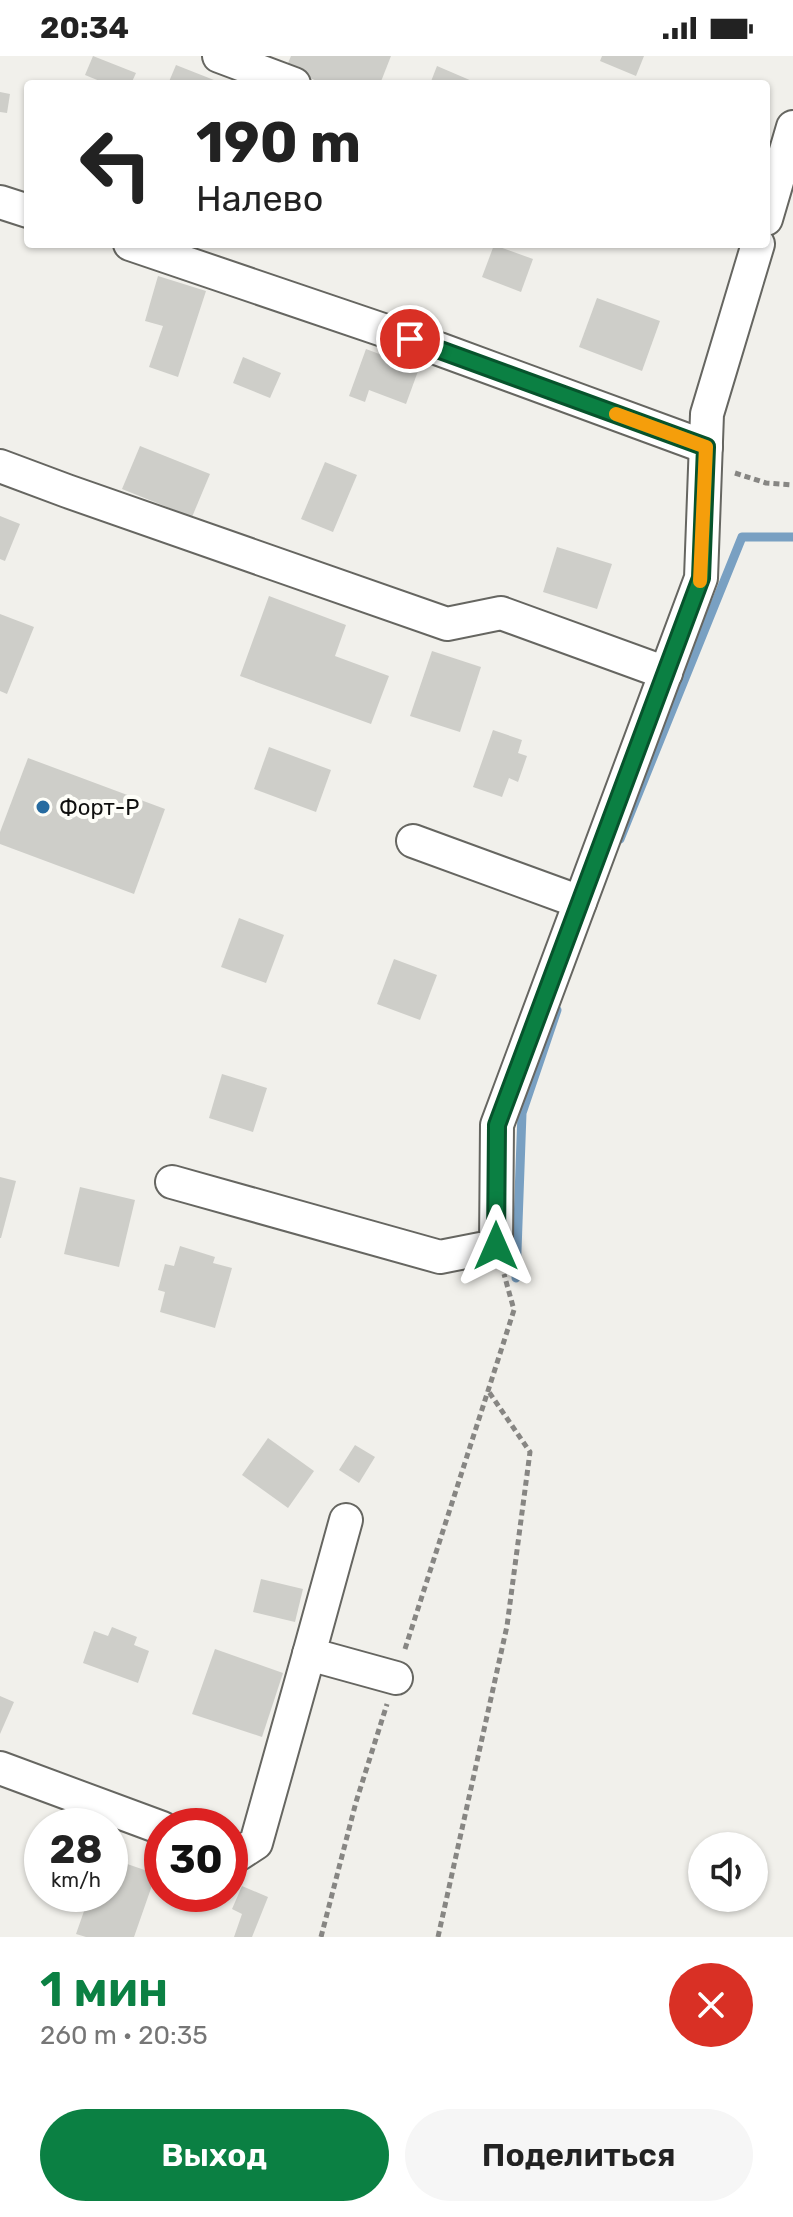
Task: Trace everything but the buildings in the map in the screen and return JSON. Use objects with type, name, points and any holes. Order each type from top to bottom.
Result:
[{"type":"street","points":[[219,56],[283,80]]},
{"type":"street","points":[[770,205],[793,127]]},
{"type":"street","points":[[0,202],[24,210]]},
{"type":"street","points":[[142,248],[439,349],[706,447]]},
{"type":"street","points":[[172,1182],[440,1257],[496,1246],[497,1125],[701,578],[707,414],[757,248]]},
{"type":"street","points":[[0,466],[447,624],[501,613],[666,673]]},
{"type":"street","points":[[413,841],[580,902]]},
{"type":"street","points":[[248,1848],[256,1843],[346,1520]]},
{"type":"street","points":[[309,1654],[396,1678]]},
{"type":"street","points":[[0,1768],[144,1821]]},
{"type":"path","points":[[706,447],[726,470],[766,483],[793,485]]},
{"type":"path","points":[[321,1937],[356,1802],[514,1310],[496,1246]]},
{"type":"path","points":[[438,1937],[507,1626],[530,1452],[489,1391]]},
{"type":"waterway","points":[[620,839],[742,537],[793,537]]},
{"type":"waterway","points":[[516,1278],[522,1113],[557,1010]]},
{"type":"slow traffic","points":[[616,414],[706,447],[700,581]]},
{"type":"place","name":"Форт-Р","points":[[43,807]]},
{"type":"route","points":[[410,339],[706,447],[701,578],[497,1125],[496,1246]]}]
